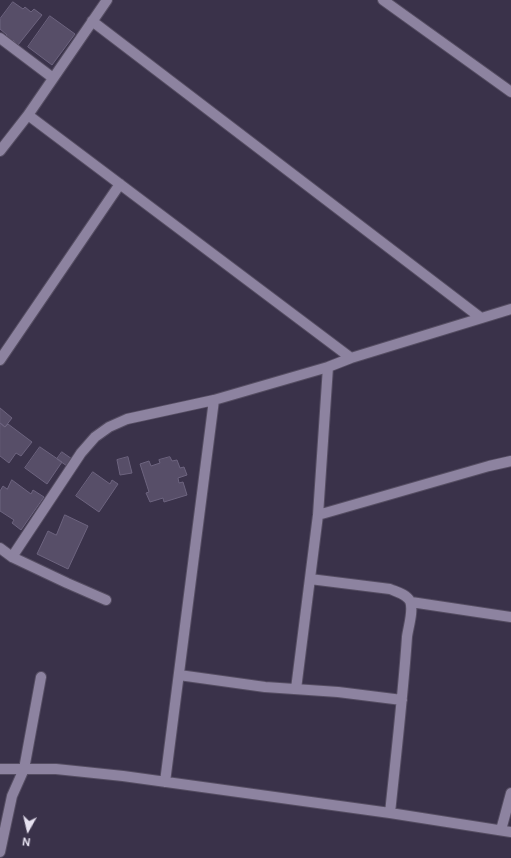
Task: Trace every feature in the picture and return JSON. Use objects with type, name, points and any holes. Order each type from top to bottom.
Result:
[{"type":"street","points":[[0,151],[28,115],[106,0]]},
{"type":"street","points":[[383,0],[511,92]]},
{"type":"street","points":[[92,21],[481,318]]},
{"type":"street","points":[[0,38],[53,78]]},
{"type":"street","points":[[28,115],[351,358]]},
{"type":"street","points":[[0,360],[120,184]]},
{"type":"street","points":[[12,556],[81,453],[95,436],[108,427],[127,419],[214,400],[328,367],[351,358],[511,309]]},
{"type":"street","points":[[296,689],[318,515],[328,367]]},
{"type":"street","points":[[165,782],[214,400]]},
{"type":"street","points":[[318,515],[511,461]]},
{"type":"street","points":[[0,548],[12,556],[66,583],[106,600]]},
{"type":"street","points":[[310,578],[390,589],[400,593],[410,602],[412,611],[408,634],[390,813]]},
{"type":"street","points":[[410,602],[511,617]]},
{"type":"street","points":[[179,675],[265,687],[338,692],[402,700]]},
{"type":"street","points":[[0,852],[12,796],[24,768],[41,678]]},
{"type":"street","points":[[0,769],[56,769],[94,772],[390,813],[506,831],[511,793]]},
{"type":"building","points":[[13,2],[23,9],[25,7],[31,12],[34,9],[42,15],[18,45],[13,40],[10,44],[4,39],[7,35],[0,29],[0,19]]},
{"type":"building","points":[[50,16],[75,34],[52,65],[28,47]]},
{"type":"building","points":[[0,408],[12,418],[5,427],[0,423]]},
{"type":"building","points":[[0,423],[5,427],[8,424],[32,442],[21,456],[16,453],[9,463],[0,456]]},
{"type":"building","points":[[40,447],[62,462],[47,484],[25,468]]},
{"type":"building","points":[[62,452],[72,459],[67,466],[57,459]]},
{"type":"building","points":[[128,457],[132,473],[120,475],[117,460]]},
{"type":"building","points":[[170,457],[172,461],[177,460],[180,468],[184,467],[187,475],[178,478],[179,483],[183,482],[187,495],[164,502],[163,498],[150,502],[146,493],[149,492],[140,464],[149,461],[151,466],[160,463],[159,460]]},
{"type":"building","points":[[93,472],[110,484],[112,480],[118,484],[99,512],[76,496]]},
{"type":"building","points":[[12,480],[31,494],[33,490],[44,497],[21,530],[12,523],[14,520],[0,511],[0,491],[3,486],[7,489]]},
{"type":"building","points":[[65,515],[88,526],[68,569],[37,554],[48,531],[56,535]]}]
